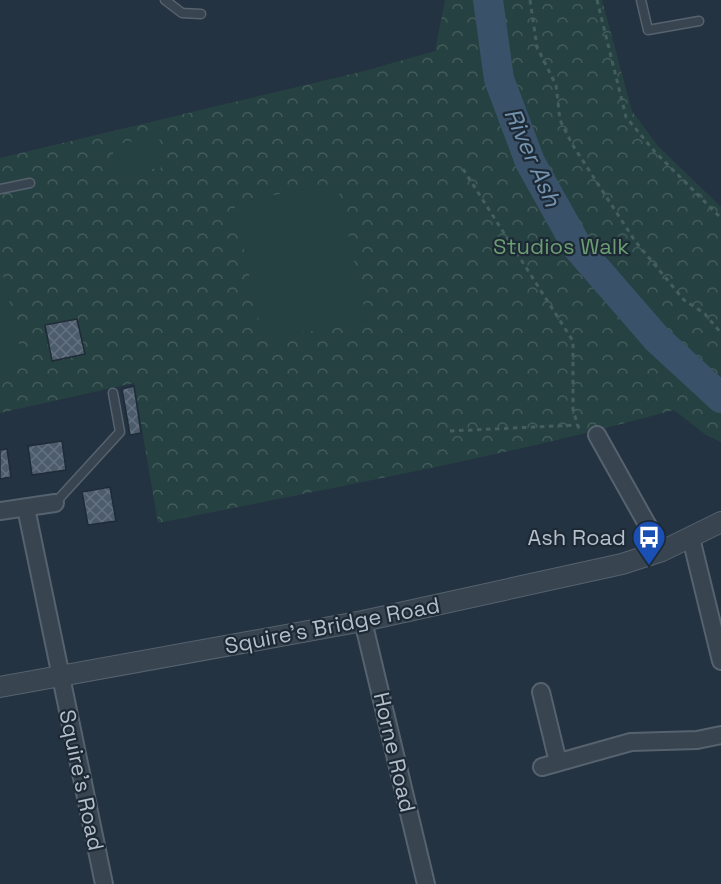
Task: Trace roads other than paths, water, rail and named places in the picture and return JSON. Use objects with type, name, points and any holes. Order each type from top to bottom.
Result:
[{"type":"street","points":[[597,435],[662,551]]},
{"type":"street","points":[[0,511],[55,503]]},
{"type":"street","name":"Squire's Road","points":[[26,508],[104,884]]},
{"type":"street","name":"Squire's Bridge Road","points":[[0,687],[363,621],[622,564],[662,551],[721,522]]},
{"type":"street","points":[[691,538],[721,661]]},
{"type":"street","name":"Horne Road","points":[[363,621],[426,884]]},
{"type":"street","points":[[540,692],[558,762]]},
{"type":"street","points":[[542,767],[631,742],[697,740],[721,735]]},
{"type":"lane","points":[[165,0],[182,13],[201,14]]},
{"type":"lane","points":[[641,0],[648,30],[699,21]]},
{"type":"lane","points":[[0,189],[30,183]]},
{"type":"lane","points":[[55,503],[120,432],[113,393]]},
{"type":"waterway","name":"River Ash","points":[[488,0],[499,79],[530,162],[578,248],[657,339],[721,398]]},
{"type":"place","name":"Ash Road","points":[[649,566]]},
{"type":"park label","name":"Studios Walk","points":[[561,246]]}]
